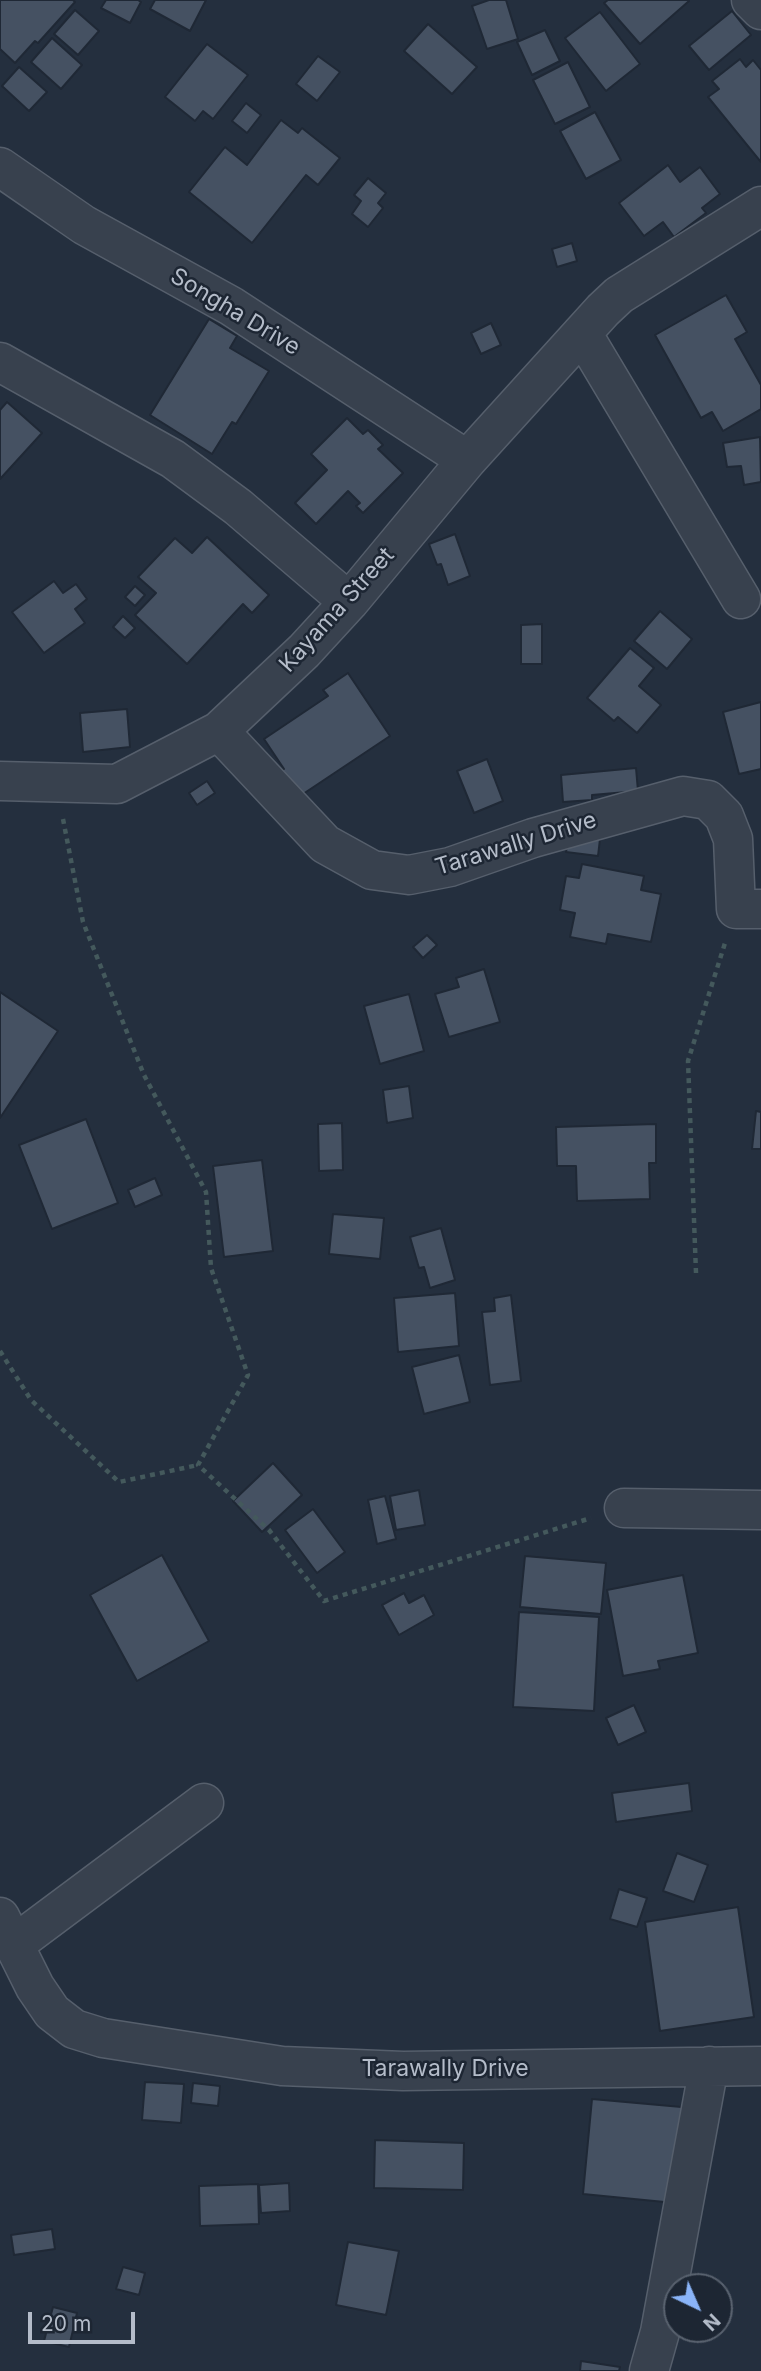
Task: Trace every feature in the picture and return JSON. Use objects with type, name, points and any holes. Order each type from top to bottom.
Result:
[{"type":"street","points":[[751,0],[761,10]]},
{"type":"street","name":"Songha Drive","points":[[0,167],[84,225],[232,306],[467,460]]},
{"type":"street","name":"Kayama Street","points":[[0,781],[117,784],[219,731],[304,651],[349,602],[467,460],[601,313],[761,206]]},
{"type":"street","points":[[601,313],[741,599]]},
{"type":"street","points":[[0,362],[173,459],[239,507],[349,602]]},
{"type":"street","name":"Tarawally Drive","points":[[219,731],[325,844],[372,870],[409,875],[450,867],[533,838],[683,796],[708,800],[724,816],[733,839],[748,909]]},
{"type":"street","points":[[624,1508],[761,1510]]},
{"type":"street","points":[[8,1931],[204,1804]]},
{"type":"street","name":"Tarawally Drive","points":[[8,1931],[35,1986],[52,2012],[74,2029],[103,2038],[282,2066],[390,2071],[761,2066]]},
{"type":"street","points":[[649,2371],[660,2332],[709,2066]]},
{"type":"path","points":[[0,1351],[30,1400],[119,1482],[198,1465],[248,1376],[211,1268],[206,1192],[144,1075],[83,922],[56,783]]},
{"type":"path","points":[[696,1273],[688,1060],[748,909]]},
{"type":"path","points":[[198,1465],[270,1530],[324,1601],[624,1508]]},
{"type":"building","points":[[0,0],[75,2],[38,43],[35,41],[15,63],[0,49]]},
{"type":"building","points":[[106,0],[141,2],[130,23],[101,8]]},
{"type":"building","points":[[155,0],[206,0],[190,31],[150,9]]},
{"type":"building","points":[[489,0],[506,0],[518,39],[487,49],[472,6]]},
{"type":"building","points":[[608,0],[689,1],[640,44],[604,3]]},
{"type":"building","points":[[75,10],[99,31],[78,55],[54,34]]},
{"type":"building","points":[[732,11],[751,35],[709,70],[689,46]]},
{"type":"building","points":[[600,12],[640,64],[606,91],[565,38]]},
{"type":"building","points":[[428,24],[477,67],[452,94],[404,51]]},
{"type":"building","points":[[545,30],[560,61],[532,75],[517,42]]},
{"type":"building","points":[[52,38],[82,65],[61,89],[31,62]]},
{"type":"building","points":[[207,44],[248,75],[213,119],[203,111],[195,121],[165,97]]},
{"type":"building","points":[[318,56],[340,72],[317,101],[296,84]]},
{"type":"building","points":[[740,59],[746,67],[753,60],[761,70],[761,162],[708,97],[719,89],[712,81]]},
{"type":"building","points":[[568,62],[590,107],[555,124],[533,80]]},
{"type":"building","points":[[19,67],[47,92],[29,111],[2,86]]},
{"type":"building","points":[[246,103],[261,115],[247,133],[232,121]]},
{"type":"building","points":[[595,112],[621,160],[586,179],[560,131]]},
{"type":"building","points":[[281,120],[298,133],[302,128],[340,158],[318,185],[306,175],[252,243],[189,192],[225,147],[247,165]]},
{"type":"building","points":[[668,165],[680,182],[700,167],[720,194],[702,208],[706,213],[674,237],[663,222],[644,236],[619,203]]},
{"type":"building","points":[[368,178],[386,193],[378,203],[383,208],[368,227],[352,214],[361,201],[354,195]]},
{"type":"building","points":[[572,243],[577,261],[557,267],[552,249]]},
{"type":"building","points":[[726,295],[747,332],[735,339],[761,385],[761,409],[723,431],[712,412],[701,418],[655,335]]},
{"type":"building","points":[[209,319],[237,336],[230,348],[269,371],[236,424],[232,422],[212,454],[150,415]]},
{"type":"building","points":[[491,323],[501,345],[481,354],[471,333]]},
{"type":"building","points":[[7,402],[42,433],[0,479],[0,410]]},
{"type":"building","points":[[347,418],[363,434],[368,430],[383,445],[378,449],[403,473],[363,513],[356,506],[360,503],[348,491],[316,524],[295,503],[327,470],[311,454]]},
{"type":"building","points":[[760,437],[761,482],[744,485],[741,466],[727,467],[723,443]]},
{"type":"building","points":[[455,534],[470,576],[448,585],[441,564],[437,565],[429,544]]},
{"type":"building","points":[[207,537],[269,595],[252,613],[243,604],[187,664],[135,615],[156,593],[138,577],[175,538],[192,553]]},
{"type":"building","points":[[54,581],[63,593],[76,584],[87,599],[75,609],[85,623],[44,653],[12,612]]},
{"type":"building","points":[[135,586],[145,595],[135,606],[125,597]]},
{"type":"building","points":[[660,611],[692,639],[667,669],[634,641]]},
{"type":"building","points":[[123,616],[135,628],[125,638],[113,627]]},
{"type":"building","points":[[542,624],[542,664],[521,664],[521,625]]},
{"type":"building","points":[[630,648],[654,668],[639,686],[661,705],[637,733],[618,717],[614,721],[587,698]]},
{"type":"building","points":[[348,673],[390,736],[294,800],[276,774],[284,769],[264,739],[328,696],[323,690]]},
{"type":"building","points":[[761,702],[761,769],[739,774],[723,712]]},
{"type":"building","points":[[127,709],[130,747],[83,752],[80,713]]},
{"type":"building","points":[[487,759],[503,801],[474,813],[457,771]]},
{"type":"building","points":[[636,768],[638,791],[592,795],[592,800],[563,802],[561,775]]},
{"type":"building","points":[[207,781],[215,793],[197,805],[189,793]]},
{"type":"building","points":[[569,835],[600,839],[598,856],[566,852]]},
{"type":"building","points":[[582,864],[644,876],[641,890],[661,894],[651,942],[608,934],[606,944],[570,937],[575,913],[560,910],[566,876],[579,878]]},
{"type":"building","points":[[427,935],[437,945],[423,958],[413,947]]},
{"type":"building","points":[[484,969],[500,1022],[449,1037],[435,994],[459,987],[456,978]]},
{"type":"building","points":[[0,992],[58,1031],[0,1118]]},
{"type":"building","points":[[409,994],[424,1051],[380,1064],[364,1006]]},
{"type":"building","points":[[409,1086],[413,1118],[387,1123],[383,1090]]},
{"type":"building","points":[[756,1111],[761,1112],[761,1149],[752,1149]]},
{"type":"building","points":[[86,1119],[118,1203],[52,1229],[19,1145]]},
{"type":"building","points":[[342,1123],[343,1170],[319,1171],[318,1124]]},
{"type":"building","points":[[656,1124],[656,1163],[649,1163],[650,1199],[577,1201],[576,1166],[557,1166],[556,1127]]},
{"type":"building","points":[[262,1160],[273,1251],[224,1257],[213,1166]]},
{"type":"building","points":[[155,1178],[162,1195],[135,1207],[128,1190]]},
{"type":"building","points":[[333,1214],[384,1218],[380,1259],[329,1254]]},
{"type":"building","points":[[441,1228],[455,1280],[430,1288],[424,1267],[419,1268],[410,1237]]},
{"type":"building","points":[[455,1293],[459,1346],[398,1352],[394,1298]]},
{"type":"building","points":[[511,1295],[521,1381],[490,1385],[482,1312],[495,1311],[494,1298]]},
{"type":"building","points":[[459,1355],[470,1402],[424,1414],[412,1367]]},
{"type":"building","points":[[273,1463],[302,1495],[262,1532],[233,1501]]},
{"type":"building","points":[[419,1490],[425,1525],[396,1530],[390,1496]]},
{"type":"building","points":[[385,1496],[396,1539],[377,1544],[368,1500]]},
{"type":"building","points":[[313,1509],[345,1552],[317,1573],[285,1530]]},
{"type":"building","points":[[162,1555],[209,1641],[137,1681],[90,1595]]},
{"type":"building","points":[[525,1556],[606,1563],[601,1614],[520,1607]]},
{"type":"building","points":[[683,1575],[698,1653],[658,1661],[660,1669],[623,1676],[607,1590]]},
{"type":"building","points":[[404,1593],[409,1603],[424,1595],[434,1615],[399,1635],[382,1605]]},
{"type":"building","points":[[519,1612],[599,1617],[594,1711],[513,1707]]},
{"type":"building","points":[[634,1705],[646,1732],[618,1745],[606,1718]]},
{"type":"building","points":[[689,1783],[692,1811],[616,1822],[612,1793]]},
{"type":"building","points":[[677,1853],[708,1865],[694,1902],[663,1891]]},
{"type":"building","points":[[619,1889],[647,1898],[637,1927],[610,1919]]},
{"type":"building","points":[[738,1907],[754,2017],[660,2031],[645,1922]]},
{"type":"building","points":[[145,2082],[184,2084],[181,2123],[142,2120]]},
{"type":"building","points":[[193,2083],[220,2086],[218,2106],[191,2103]]},
{"type":"building","points":[[592,2099],[704,2109],[695,2205],[583,2194]]},
{"type":"building","points":[[375,2140],[464,2143],[463,2190],[374,2188]]},
{"type":"building","points":[[289,2183],[290,2211],[261,2213],[259,2185]]},
{"type":"building","points":[[258,2184],[259,2224],[200,2226],[199,2186]]},
{"type":"building","points":[[52,2229],[55,2249],[14,2255],[11,2235]]},
{"type":"building","points":[[348,2242],[399,2251],[386,2315],[336,2305]]},
{"type":"building","points":[[123,2267],[145,2273],[139,2295],[116,2289]]},
{"type":"building","points":[[53,2307],[77,2313],[69,2347],[44,2341]]},
{"type":"building","points":[[581,2361],[620,2367],[619,2371],[580,2371]]}]
